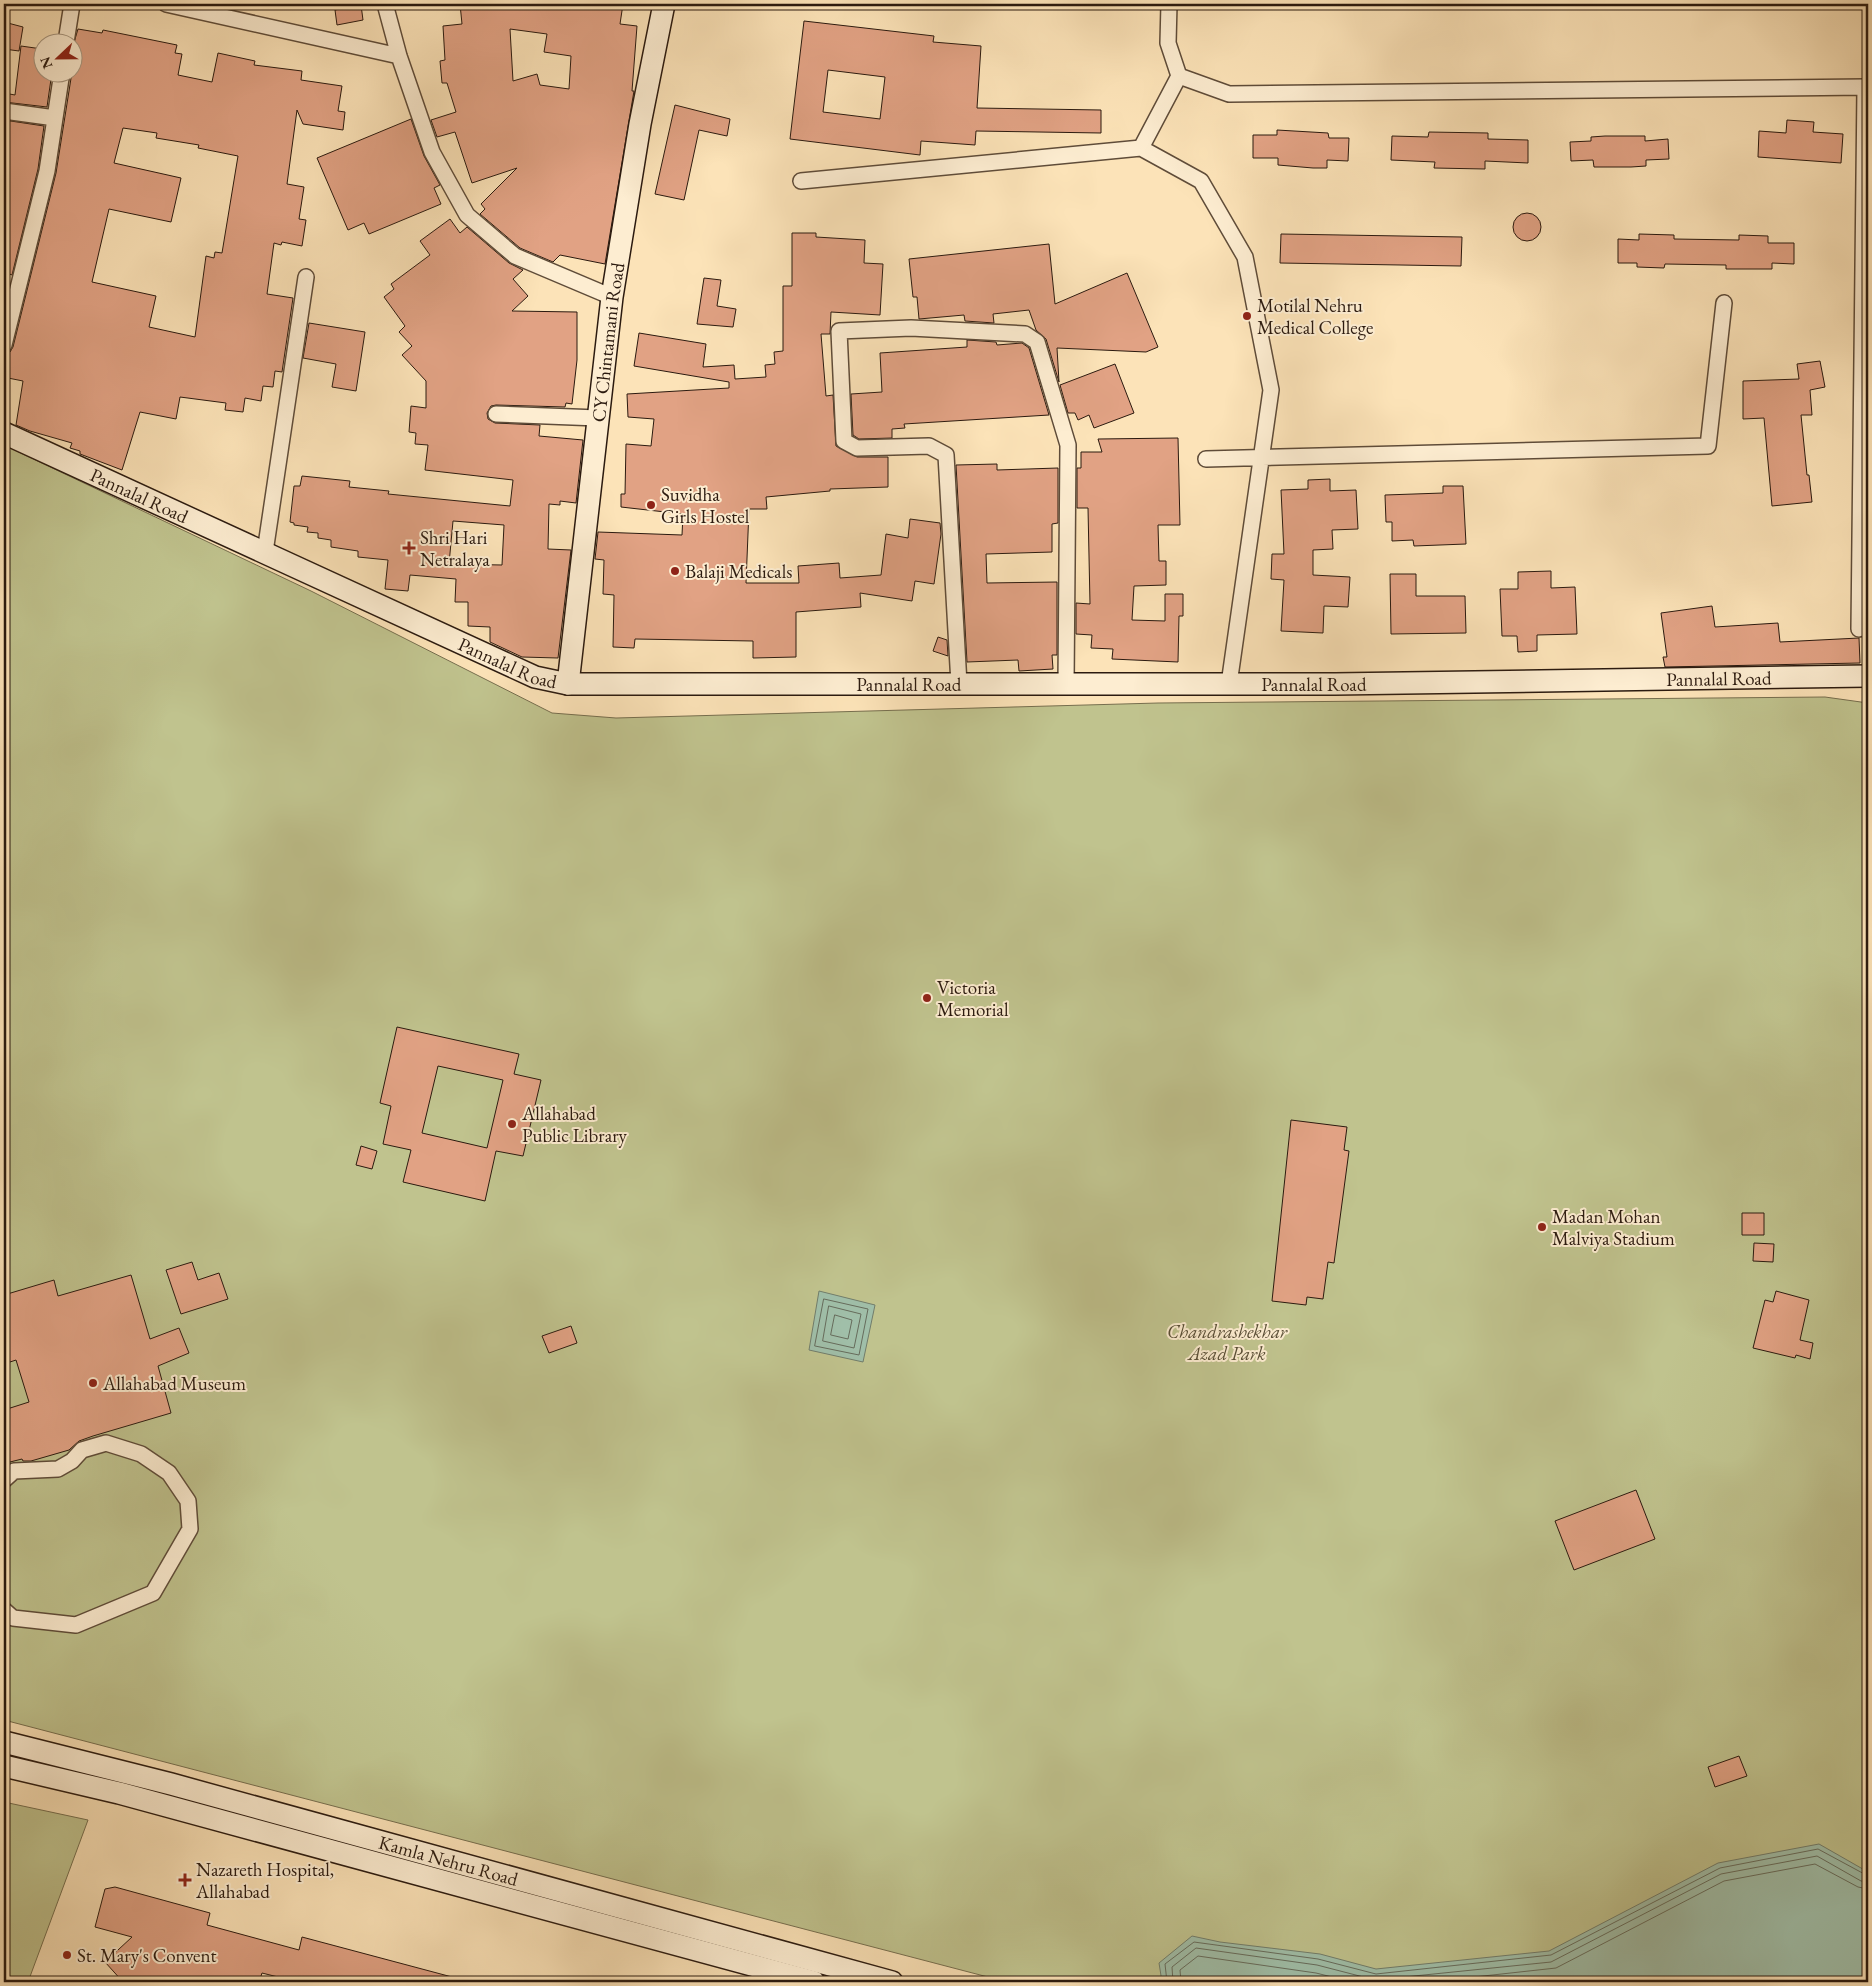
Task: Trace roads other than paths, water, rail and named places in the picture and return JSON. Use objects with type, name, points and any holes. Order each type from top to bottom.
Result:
[{"type":"street","points":[[68,32],[72,4]]},
{"type":"street","points":[[166,4],[399,56]]},
{"type":"street","points":[[385,4],[399,56],[432,152],[467,215],[515,256],[612,297]]},
{"type":"street","name":"CY Chintamani Road","points":[[568,684],[612,297],[640,124],[664,4]]},
{"type":"street","points":[[1141,148],[1180,76],[1168,43],[1169,4]]},
{"type":"street","points":[[1180,76],[1229,94],[1864,87],[1866,193],[1859,629]]},
{"type":"street","points":[[4,345],[47,171],[60,82]]},
{"type":"street","points":[[4,111],[55,118]]},
{"type":"street","points":[[801,181],[1141,148],[1201,180],[1245,257],[1271,390],[1229,684]]},
{"type":"street","points":[[265,552],[306,277]]},
{"type":"street","points":[[1206,459],[1708,446],[1724,303]]},
{"type":"street","points":[[959,684],[946,456],[929,446],[857,448],[844,441],[839,331],[911,328],[1025,334],[1037,342],[1068,445],[1066,684]]},
{"type":"street","points":[[496,414],[598,418]]},
{"type":"street","name":"Pannalal Road","points":[[4,433],[535,677],[568,684],[1229,684],[1868,676]]},
{"type":"street","points":[[4,1480],[14,1471],[58,1469],[72,1461],[82,1450],[106,1443],[141,1454],[169,1473],[188,1501],[190,1529],[153,1593],[76,1626],[13,1618],[4,1610]]},
{"type":"street","name":"Kamla Nehru Road","points":[[4,1742],[171,1784],[892,1982]]},
{"type":"street","name":"Kamla Nehru Road","points":[[4,1766],[119,1793],[814,1982]]},
{"type":"water","points":[[819,1291],[875,1305],[863,1362],[809,1350]]},
{"type":"water","points":[[1819,1844],[1868,1872],[1868,1982],[1162,1982],[1159,1963],[1192,1936],[1220,1942],[1320,1954],[1376,1969],[1549,1951],[1718,1863]]},
{"type":"place","name":"Motilal Nehru Medical College","points":[[1247,316]]},
{"type":"place","name":"Suvidha Girls Hostel","points":[[651,505]]},
{"type":"place","name":"Shri Hari Netralaya","points":[[409,548]]},
{"type":"place","name":"Balaji Medicals","points":[[675,571]]},
{"type":"place","name":"Victoria Memorial","points":[[927,998]]},
{"type":"place","name":"Allahabad Public Library","points":[[512,1124]]},
{"type":"place","name":"Madan Mohan Malviya Stadium","points":[[1542,1227]]},
{"type":"place","name":"Allahabad Museum","points":[[93,1383]]},
{"type":"place","name":"Nazareth Hospital, Allahabad","points":[[185,1880]]},
{"type":"place","name":"St. Mary's Convent","points":[[67,1955]]},
{"type":"park label","name":"Chandrashekhar Azad Park","points":[[1227,1342]]}]
